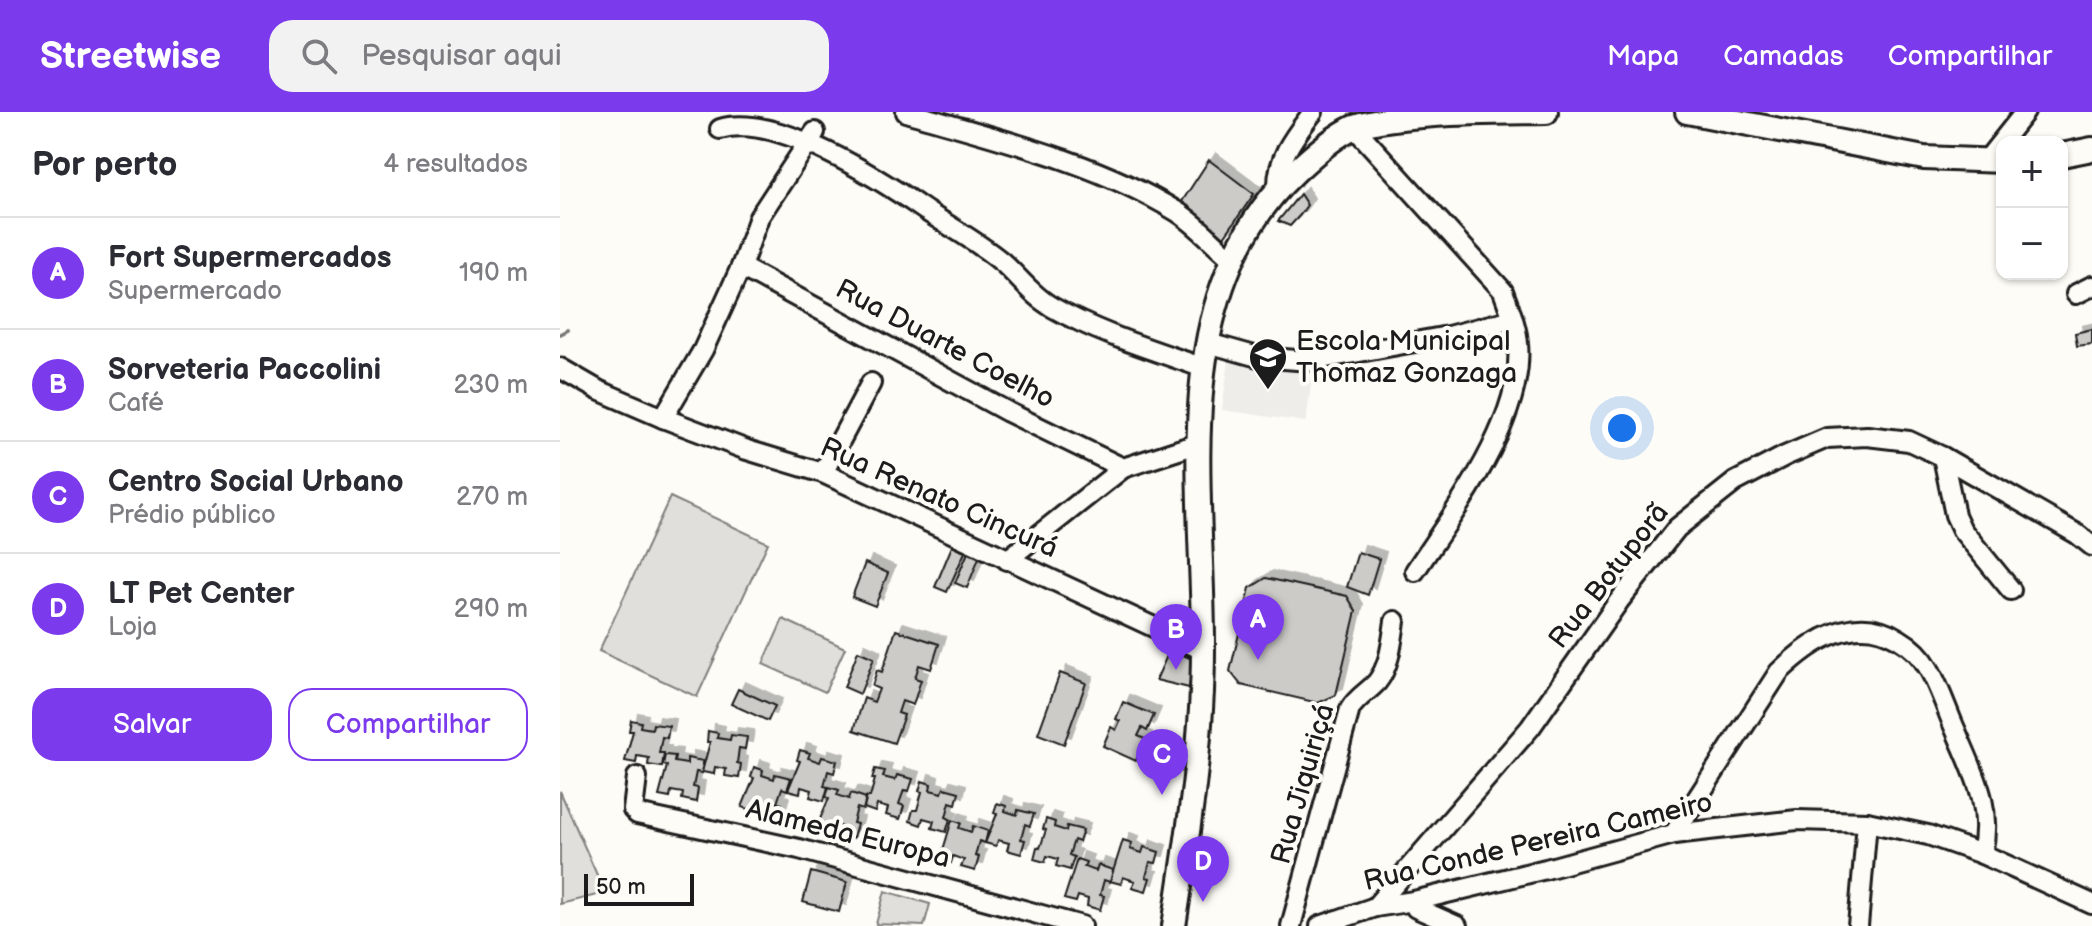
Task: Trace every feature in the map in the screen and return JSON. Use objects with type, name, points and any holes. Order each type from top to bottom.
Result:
[{"type":"main road","points":[[1174,926],[1198,740],[1203,650],[1197,444],[1208,343],[1232,259],[1244,233],[1278,188],[1318,151],[1354,127],[1419,113],[1546,112]]},
{"type":"main road","points":[[1687,112],[1924,158],[1994,161]]},
{"type":"main road","points":[[2068,154],[2092,149]]},
{"type":"street","points":[[906,112],[1020,145],[1115,180],[1179,213],[1232,259]]},
{"type":"street","points":[[1278,188],[1277,174],[1286,149],[1313,112]]},
{"type":"street","points":[[1994,161],[2025,112]]},
{"type":"street","points":[[720,129],[729,121],[750,116],[815,132],[980,245],[1048,305],[1135,344],[1204,368]]},
{"type":"street","points":[[1354,127],[1503,291],[1519,345],[1517,376],[1508,407],[1478,475],[1415,571]]},
{"type":"street","points":[[663,418],[703,350],[741,267],[759,217],[815,132]]},
{"type":"street","name":"Rua Duarte Coelho","points":[[741,267],[1008,412],[1123,468]]},
{"type":"street","points":[[1208,343],[1258,357],[1310,361],[1448,336],[1513,319]]},
{"type":"street","name":"Rua Renato Cincurá","points":[[560,368],[598,390],[663,418],[747,450],[823,473],[1203,650]]},
{"type":"street","points":[[823,473],[871,383]]},
{"type":"street","name":"Rua Botuporã","points":[[1375,907],[1530,728],[1652,557],[1677,528],[1735,482],[1785,456],[1827,438],[1867,436],[1909,441],[1943,457],[2077,534],[2092,546]]},
{"type":"street","points":[[1007,560],[1123,468],[1197,444]]},
{"type":"street","points":[[1943,457],[1955,515],[1962,530],[2011,590]]},
{"type":"street","name":"Rua Jiquiriçá","points":[[1291,926],[1350,709],[1356,699],[1381,677],[1395,621]]},
{"type":"street","points":[[1674,834],[1779,672],[1814,642],[1831,634],[1862,627],[1879,629],[1907,643],[1929,669],[1981,791],[1987,821],[1982,854]]},
{"type":"street","name":"Alameda Europa","points":[[637,777],[633,810],[637,814],[813,852],[1082,926]]},
{"type":"street","name":"Rua Conde Pereira Cameiro","points":[[1320,926],[1375,907],[1415,904],[1674,834],[1797,820],[1867,822],[1928,835],[1982,854],[2092,904]]},
{"type":"street","points":[[1858,926],[1867,822]]},
{"type":"street","points":[[1409,926],[1415,904],[1457,926]]},
{"type":"shaded area","name":"Escola Municipal Thomaz Gonzaga","points":[[1229,360],[1313,372],[1306,422],[1222,410]]},
{"type":"shaded area","points":[[670,497],[768,543],[697,697],[599,651]]},
{"type":"shaded area","points":[[783,619],[845,648],[825,692],[763,664]]},
{"type":"shaded area","points":[[560,791],[605,893],[560,904]]},
{"type":"shaded area","points":[[885,891],[930,904],[924,926],[876,924]]},
{"type":"building","points":[[1209,160],[1254,194],[1224,237],[1181,203]]},
{"type":"building","points":[[1300,194],[1307,205],[1300,215],[1290,226],[1278,221]]},
{"type":"building","points":[[2092,329],[2092,344],[2077,346],[2075,333]]},
{"type":"building","points":[[952,546],[965,552],[947,592],[935,587]]},
{"type":"building","points":[[969,550],[980,555],[967,588],[955,583]]},
{"type":"building","points":[[1358,552],[1379,559],[1368,595],[1347,587]]},
{"type":"building","points":[[865,563],[888,573],[875,606],[852,597]]},
{"type":"building","points":[[1266,578],[1347,596],[1356,611],[1336,695],[1318,703],[1241,685],[1230,671],[1250,588]]},
{"type":"building","points":[[896,630],[939,644],[931,669],[919,665],[915,678],[921,680],[913,705],[902,701],[898,713],[904,715],[894,743],[854,730],[864,698],[874,702],[879,689],[872,686],[877,670],[882,672]]},
{"type":"building","points":[[1170,649],[1194,660],[1189,688],[1156,680]]},
{"type":"building","points":[[858,651],[874,658],[860,694],[844,687]]},
{"type":"building","points":[[1060,673],[1086,683],[1064,744],[1038,734]]},
{"type":"building","points":[[738,689],[775,706],[768,721],[731,704]]},
{"type":"building","points":[[1123,702],[1154,715],[1147,731],[1142,728],[1138,736],[1145,739],[1136,761],[1103,746],[1111,727],[1116,730],[1120,721],[1116,719]]},
{"type":"building","points":[[631,720],[641,722],[640,727],[652,729],[653,724],[669,726],[667,738],[662,737],[659,753],[664,753],[662,767],[648,765],[649,758],[637,756],[636,763],[625,761],[633,731],[629,731]]},
{"type":"building","points":[[708,731],[718,733],[717,738],[730,740],[731,735],[747,737],[745,749],[739,748],[739,778],[725,776],[726,769],[715,767],[714,774],[702,772],[710,742],[707,742]]},
{"type":"building","points":[[800,750],[810,753],[808,758],[820,762],[822,757],[837,761],[834,773],[828,771],[824,801],[810,797],[812,790],[801,787],[800,793],[788,790],[800,761],[797,760]]},
{"type":"building","points":[[665,755],[675,756],[674,762],[687,764],[687,758],[703,761],[702,773],[696,772],[693,787],[698,788],[696,802],[682,799],[683,793],[671,791],[670,798],[659,796],[667,766],[663,765]]},
{"type":"building","points":[[754,767],[763,770],[762,775],[774,779],[775,774],[791,778],[787,790],[782,788],[777,803],[782,804],[778,818],[764,814],[766,807],[755,804],[753,810],[742,807],[754,778],[751,777]]},
{"type":"building","points":[[875,769],[885,771],[883,777],[895,780],[897,775],[913,779],[909,791],[904,790],[899,804],[904,806],[900,819],[886,815],[888,808],[877,805],[875,812],[864,808],[867,797],[870,797]]},
{"type":"building","points":[[922,781],[931,784],[930,790],[942,793],[944,788],[959,792],[956,804],[950,802],[946,832],[932,828],[934,821],[923,818],[921,825],[910,821],[913,810],[917,810]]},
{"type":"building","points":[[829,787],[839,790],[837,795],[849,799],[851,793],[866,798],[863,810],[857,808],[853,838],[840,834],[842,827],[831,824],[829,830],[817,826],[829,798],[826,797]]},
{"type":"building","points":[[997,803],[1006,806],[1005,811],[1017,815],[1018,810],[1034,814],[1030,826],[1025,824],[1021,854],[1007,850],[1009,843],[998,840],[996,846],[985,843],[997,814],[994,813]]},
{"type":"building","points":[[1046,819],[1055,822],[1054,827],[1066,831],[1067,826],[1083,830],[1079,842],[1074,840],[1069,855],[1074,857],[1070,870],[1056,866],[1058,859],[1047,856],[1045,862],[1034,859],[1046,830],[1043,829]]},
{"type":"building","points":[[952,820],[961,823],[959,828],[971,832],[973,826],[988,831],[985,843],[979,841],[975,871],[961,867],[964,860],[953,856],[951,863],[940,860]]},
{"type":"building","points":[[1123,840],[1132,843],[1130,849],[1142,853],[1144,847],[1159,852],[1156,863],[1150,862],[1146,891],[1132,887],[1135,881],[1123,877],[1121,884],[1110,881]]},
{"type":"building","points":[[1077,859],[1086,862],[1084,867],[1096,871],[1098,865],[1113,870],[1110,882],[1104,880],[1100,910],[1087,906],[1088,899],[1078,896],[1076,902],[1064,899]]},
{"type":"building","points":[[811,872],[847,882],[839,912],[803,902]]},
{"type":"waterway","points":[[560,334],[568,330]]},
{"type":"place","name":"Escola Municipal Thomaz Gonzaga","points":[[1268,391]]},
{"type":"place","name":"Fort Supermercados","points":[[1258,660]]},
{"type":"place","name":"Sorveteria Paccolini","points":[[1176,670]]},
{"type":"place","name":"Centro Social Urbano","points":[[1162,795]]},
{"type":"place","name":"LT Pet Center","points":[[1203,902]]}]
